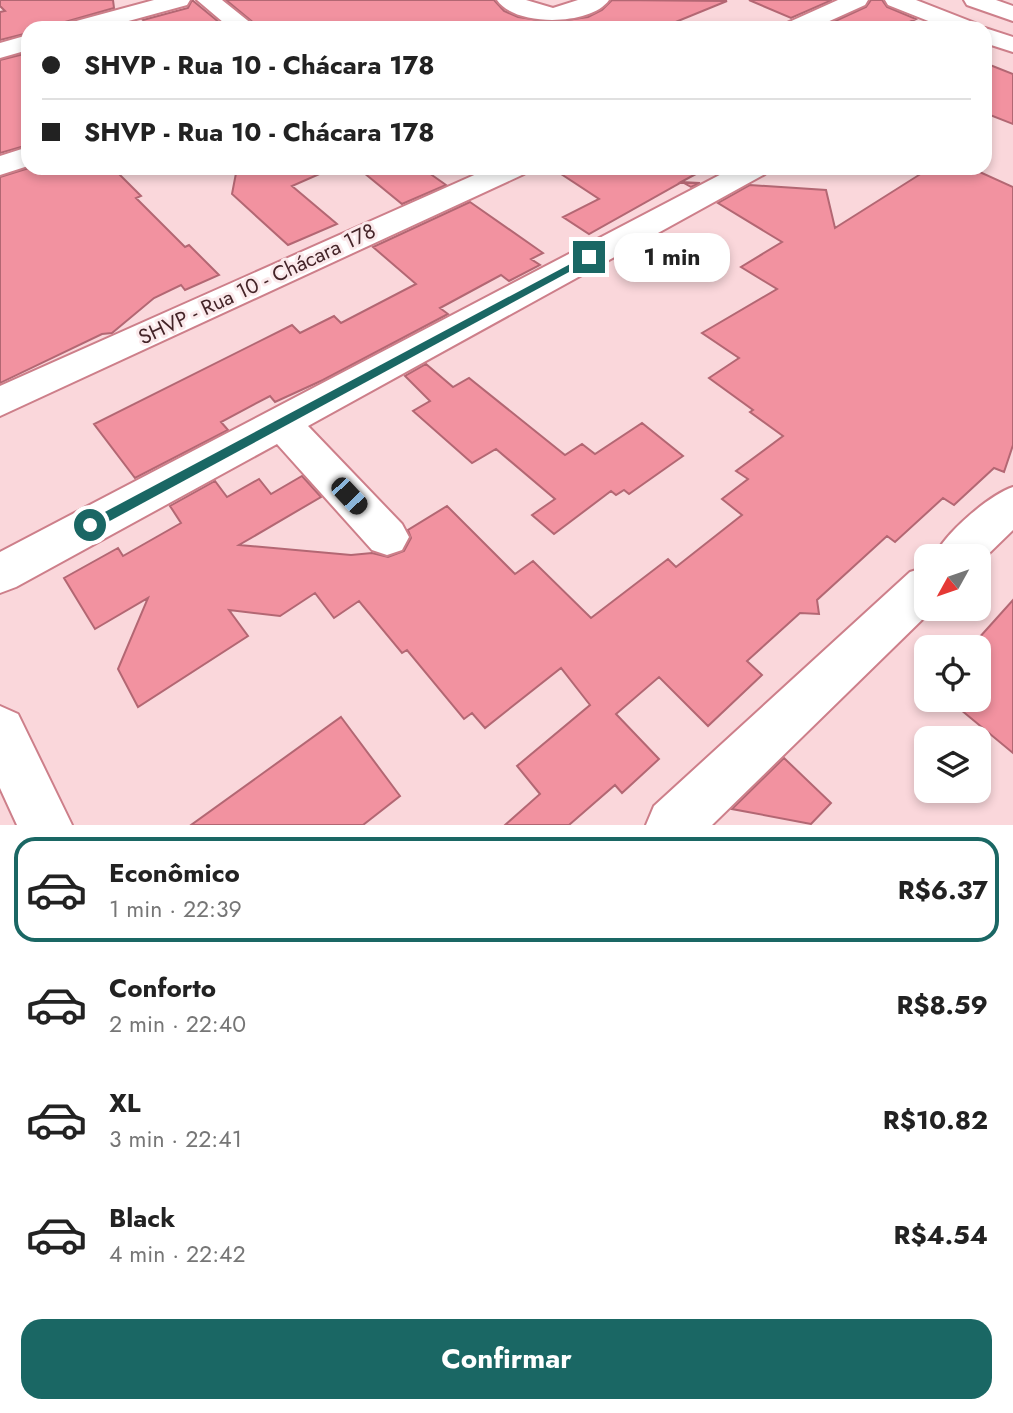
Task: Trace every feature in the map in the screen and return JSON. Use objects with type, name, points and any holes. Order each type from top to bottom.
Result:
[{"type":"street","points":[[102,21],[179,0]]},
{"type":"street","points":[[208,0],[236,21]]},
{"type":"street","points":[[508,0],[544,16],[567,12],[598,0]]},
{"type":"street","points":[[810,21],[857,0]]},
{"type":"street","points":[[896,0],[949,21]]},
{"type":"street","points":[[975,0],[1013,14]]},
{"type":"street","points":[[992,38],[1013,45]]},
{"type":"street","points":[[0,51],[21,44]]},
{"type":"street","points":[[0,166],[21,158]]},
{"type":"street","name":"SHVP - Rua 10 - Chácara 178","points":[[0,401],[499,175]]},
{"type":"street","points":[[0,574],[742,175]]},
{"type":"street","points":[[281,423],[387,537]]},
{"type":"street","points":[[970,544],[1013,504]]},
{"type":"street","points":[[673,825],[914,597]]},
{"type":"street","points":[[0,731],[45,825]]},
{"type":"building","points":[[0,0],[113,0],[114,8],[68,21],[21,21],[21,35],[0,40],[0,12],[5,11],[0,6]]},
{"type":"building","points":[[192,0],[218,21],[143,20],[188,8]]},
{"type":"building","points":[[226,0],[494,0],[504,11],[518,17],[546,21],[252,21]]},
{"type":"building","points":[[612,0],[727,1],[678,21],[560,21],[588,17],[602,10]]},
{"type":"building","points":[[749,0],[832,0],[791,18]]},
{"type":"building","points":[[871,0],[882,0],[887,7],[916,19],[835,21],[866,7]]},
{"type":"building","points":[[21,55],[21,147],[0,153],[0,60]]},
{"type":"building","points":[[992,66],[1013,74],[1013,124],[992,116]]},
{"type":"building","points":[[21,170],[21,175],[120,175],[141,196],[136,198],[185,247],[189,245],[219,275],[185,290],[181,285],[154,298],[112,333],[102,334],[0,383],[0,177]]},
{"type":"building","points":[[236,175],[317,175],[292,186],[337,224],[288,245],[232,194]]},
{"type":"building","points":[[367,175],[432,175],[446,185],[402,204]]},
{"type":"building","points":[[563,175],[694,175],[589,234],[563,217],[599,199]]},
{"type":"building","points":[[919,175],[986,175],[1013,187],[1013,445],[1004,472],[994,468],[954,505],[943,498],[895,542],[887,536],[817,600],[819,614],[800,613],[747,661],[762,675],[708,726],[659,677],[616,714],[659,759],[622,793],[615,785],[569,825],[505,825],[540,794],[517,766],[590,705],[561,668],[485,728],[472,713],[464,719],[407,650],[402,653],[359,601],[334,618],[315,593],[280,616],[229,610],[248,636],[138,707],[118,669],[148,598],[95,629],[64,578],[118,548],[123,556],[181,523],[170,506],[215,481],[227,497],[259,479],[271,494],[302,476],[321,497],[239,545],[351,555],[372,553],[388,557],[404,551],[411,538],[408,530],[447,506],[515,574],[533,561],[591,618],[668,559],[676,567],[742,515],[722,499],[748,479],[736,471],[783,436],[709,378],[739,358],[702,333],[777,289],[741,267],[782,242],[718,203],[750,185],[826,190],[835,228]]},
{"type":"building","points":[[682,182],[700,183],[691,187]]},
{"type":"building","points":[[470,202],[543,253],[531,259],[540,265],[509,281],[501,275],[440,308],[448,314],[323,380],[275,402],[270,396],[221,422],[228,430],[135,478],[94,424],[292,325],[300,333],[334,316],[341,323],[416,284],[373,247]]},
{"type":"building","points":[[426,364],[453,387],[469,378],[565,455],[582,444],[595,454],[642,423],[683,456],[629,494],[624,490],[616,495],[611,491],[554,534],[532,515],[555,499],[496,449],[472,463],[413,411],[430,401],[405,376]]},
{"type":"building","points":[[1013,600],[1013,753],[991,735],[991,726],[980,726],[963,712],[991,712],[991,635],[982,635]]},
{"type":"building","points":[[341,717],[400,796],[363,825],[191,825]]},
{"type":"building","points":[[784,758],[831,803],[811,824],[732,809]]},
{"type":"route","points":[[90,525],[589,257]]}]
